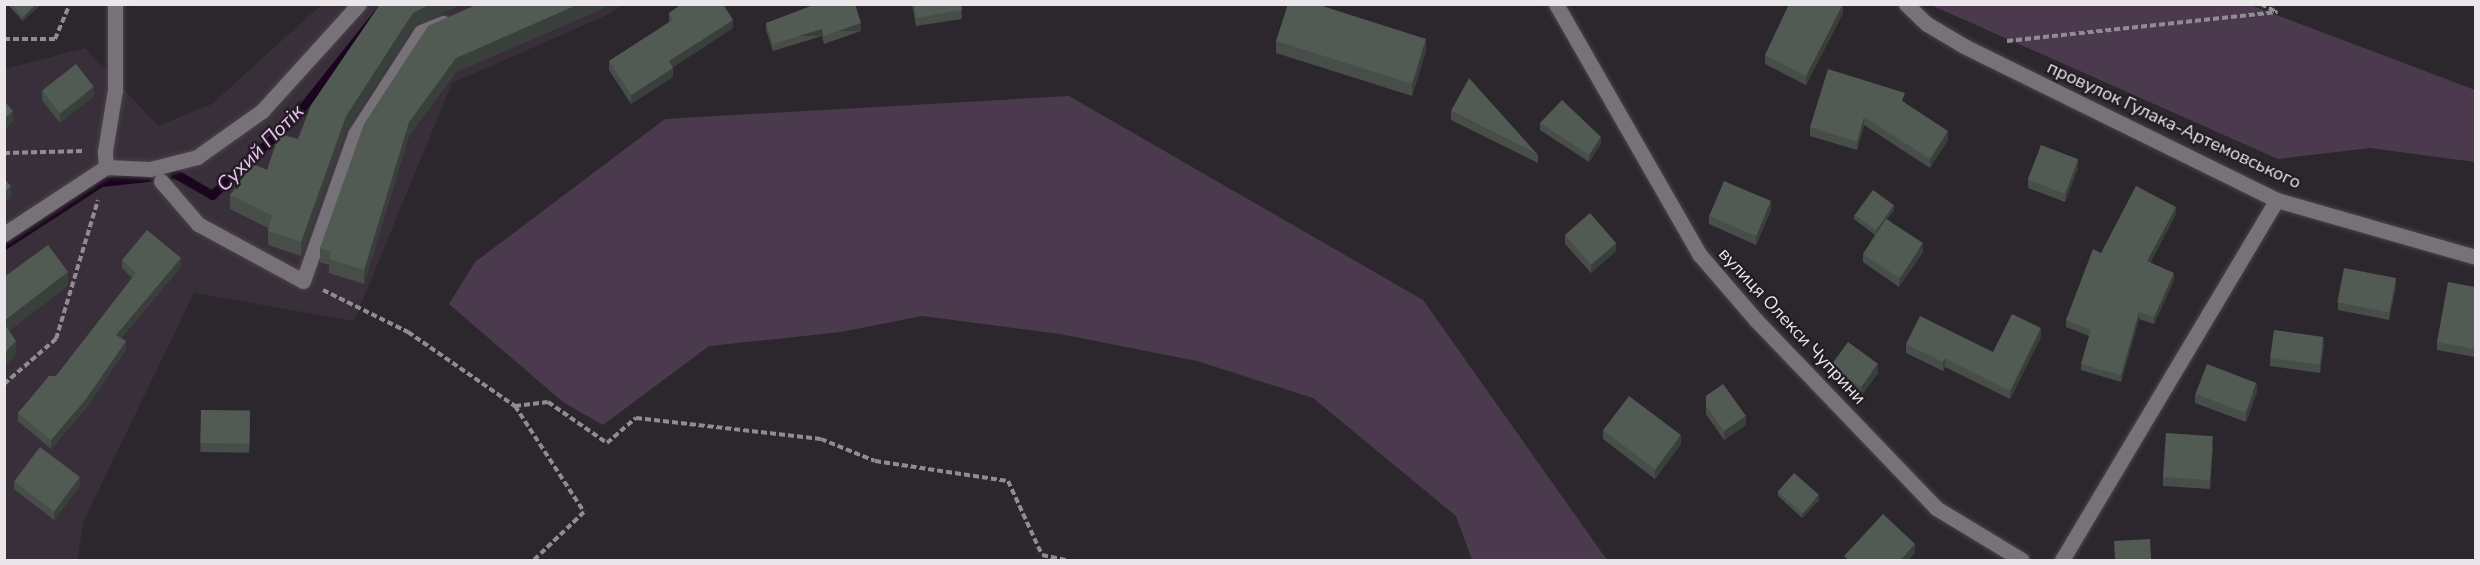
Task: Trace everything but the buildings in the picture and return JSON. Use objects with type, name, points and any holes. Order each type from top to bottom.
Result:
[{"type":"street","points":[[106,167],[105,151],[116,90],[115,4]]},
{"type":"street","points":[[4,234],[106,167],[150,169],[197,157],[262,111],[358,4]]},
{"type":"street","name":"вулиця Олекси Чуприни","points":[[1556,4],[1701,255],[1756,320],[1936,508],[2022,561]]},
{"type":"street","name":"провулок Гулака-Артемовського","points":[[1906,4],[1927,24],[1964,46],[2277,200],[2475,257]]},
{"type":"street","points":[[161,181],[198,224],[303,281],[355,134],[421,32],[459,16]]},
{"type":"street","points":[[2062,561],[2277,200]]},
{"type":"path","points":[[4,39],[55,39],[70,4]]},
{"type":"path","points":[[1964,46],[2277,12],[2261,4]]},
{"type":"path","points":[[4,153],[105,151]]},
{"type":"path","points":[[4,384],[56,339],[87,241],[106,167]]},
{"type":"path","points":[[303,281],[408,332],[515,406],[584,512],[534,561]]},
{"type":"path","points":[[515,406],[548,402],[607,443],[636,418],[821,439],[875,460],[1008,482],[1042,555],[1065,561]]},
{"type":"shaded area","points":[[321,5],[622,5],[609,14],[452,83],[354,321],[194,293],[84,520],[77,560],[5,560],[5,69],[85,48],[158,126],[212,104]]},
{"type":"shaded area","points":[[1931,5],[2250,5],[2475,90],[2475,162],[2370,148],[2278,159]]},
{"type":"shaded area","points":[[1069,96],[1423,300],[1607,560],[1472,560],[1456,516],[1313,398],[1197,361],[1060,334],[922,316],[841,332],[709,346],[603,425],[563,402],[449,304],[475,262],[665,119]]},
{"type":"waterway","name":"Сухий Потік","points":[[4,245],[101,182],[176,174],[212,195],[294,118],[385,4]]}]
